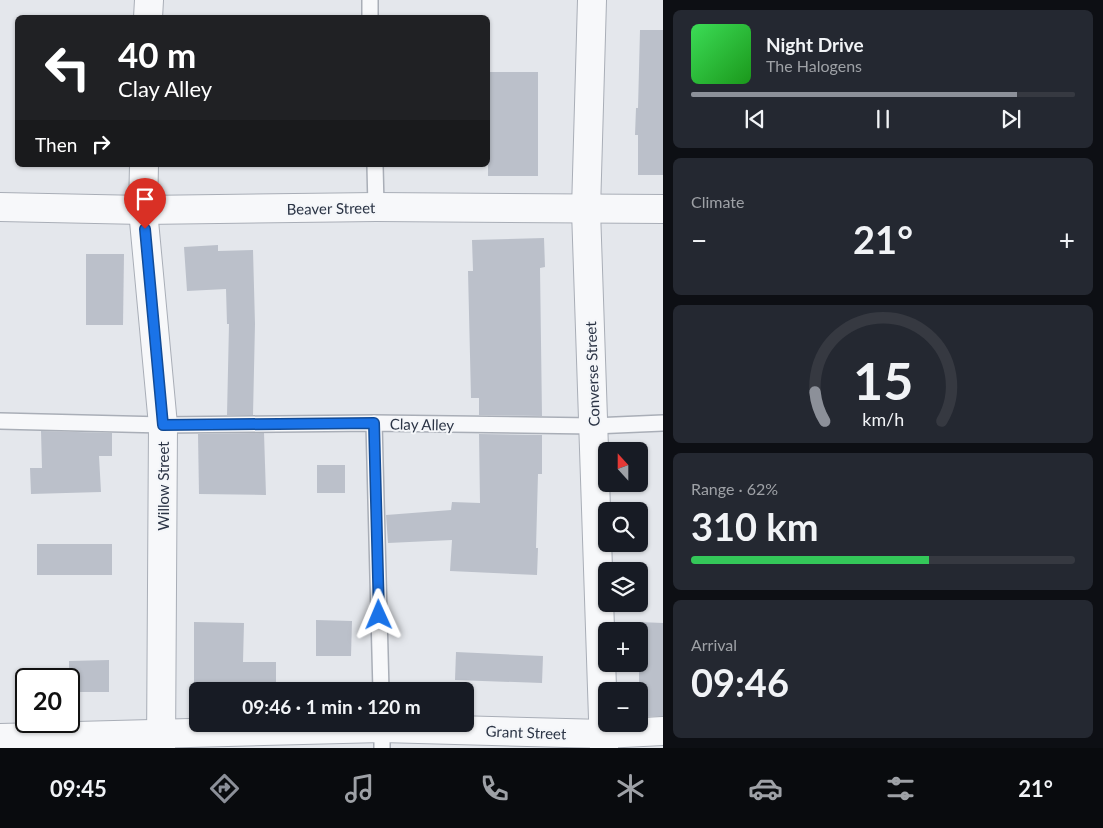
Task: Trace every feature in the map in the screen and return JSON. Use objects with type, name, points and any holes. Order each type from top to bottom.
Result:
[{"type":"street","points":[[148,15],[149,0]]},
{"type":"street","name":"Converse Street","points":[[592,0],[586,210],[604,741]]},
{"type":"street","name":"Willow Street","points":[[144,167],[143,210],[163,425],[161,742]]},
{"type":"street","name":"Beaver Street","points":[[0,207],[143,210],[376,207],[663,210]]},
{"type":"street","name":"Grant Street","points":[[0,738],[161,742],[382,733],[604,741],[663,731]]},
{"type":"lane","points":[[370,0],[370,15]]},
{"type":"lane","points":[[375,167],[376,207]]},
{"type":"lane","name":"Clay Alley","points":[[0,421],[163,425],[374,423],[594,426],[663,423]]},
{"type":"lane","points":[[374,423],[381,682]]},
{"type":"building","points":[[640,30],[663,30],[663,175],[638,175],[638,135],[635,135],[636,108],[638,108]]},
{"type":"building","points":[[490,72],[538,72],[538,176],[488,176],[488,167],[490,167]]},
{"type":"building","points":[[544,238],[545,267],[540,268],[542,416],[479,415],[479,398],[471,398],[468,271],[473,271],[472,240]]},
{"type":"building","points":[[218,245],[218,251],[253,250],[255,324],[253,415],[227,415],[229,324],[227,324],[226,289],[187,291],[184,247]]},
{"type":"building","points":[[86,254],[124,254],[123,325],[86,325]]},
{"type":"building","points":[[41,431],[112,433],[112,456],[99,456],[101,492],[31,494],[30,468],[42,468]]},
{"type":"building","points":[[264,433],[266,495],[199,494],[198,434]]},
{"type":"building","points":[[479,434],[542,435],[542,474],[538,474],[537,575],[450,571],[452,540],[388,543],[386,515],[451,510],[452,502],[480,503]]},
{"type":"building","points":[[317,465],[345,465],[345,493],[317,493]]},
{"type":"building","points":[[37,544],[112,544],[112,575],[37,575]]},
{"type":"building","points":[[316,620],[352,621],[351,656],[316,656]]},
{"type":"building","points":[[194,622],[244,623],[243,662],[276,662],[276,682],[194,682]]},
{"type":"building","points":[[648,622],[663,623],[663,716],[648,717],[648,682],[639,682],[639,672],[648,672]]},
{"type":"building","points":[[456,652],[543,656],[542,683],[455,680]]},
{"type":"building","points":[[109,660],[109,692],[80,692],[80,668],[69,668],[69,661]]},
{"type":"route","points":[[145,229],[163,425],[374,423],[379,615]]}]
